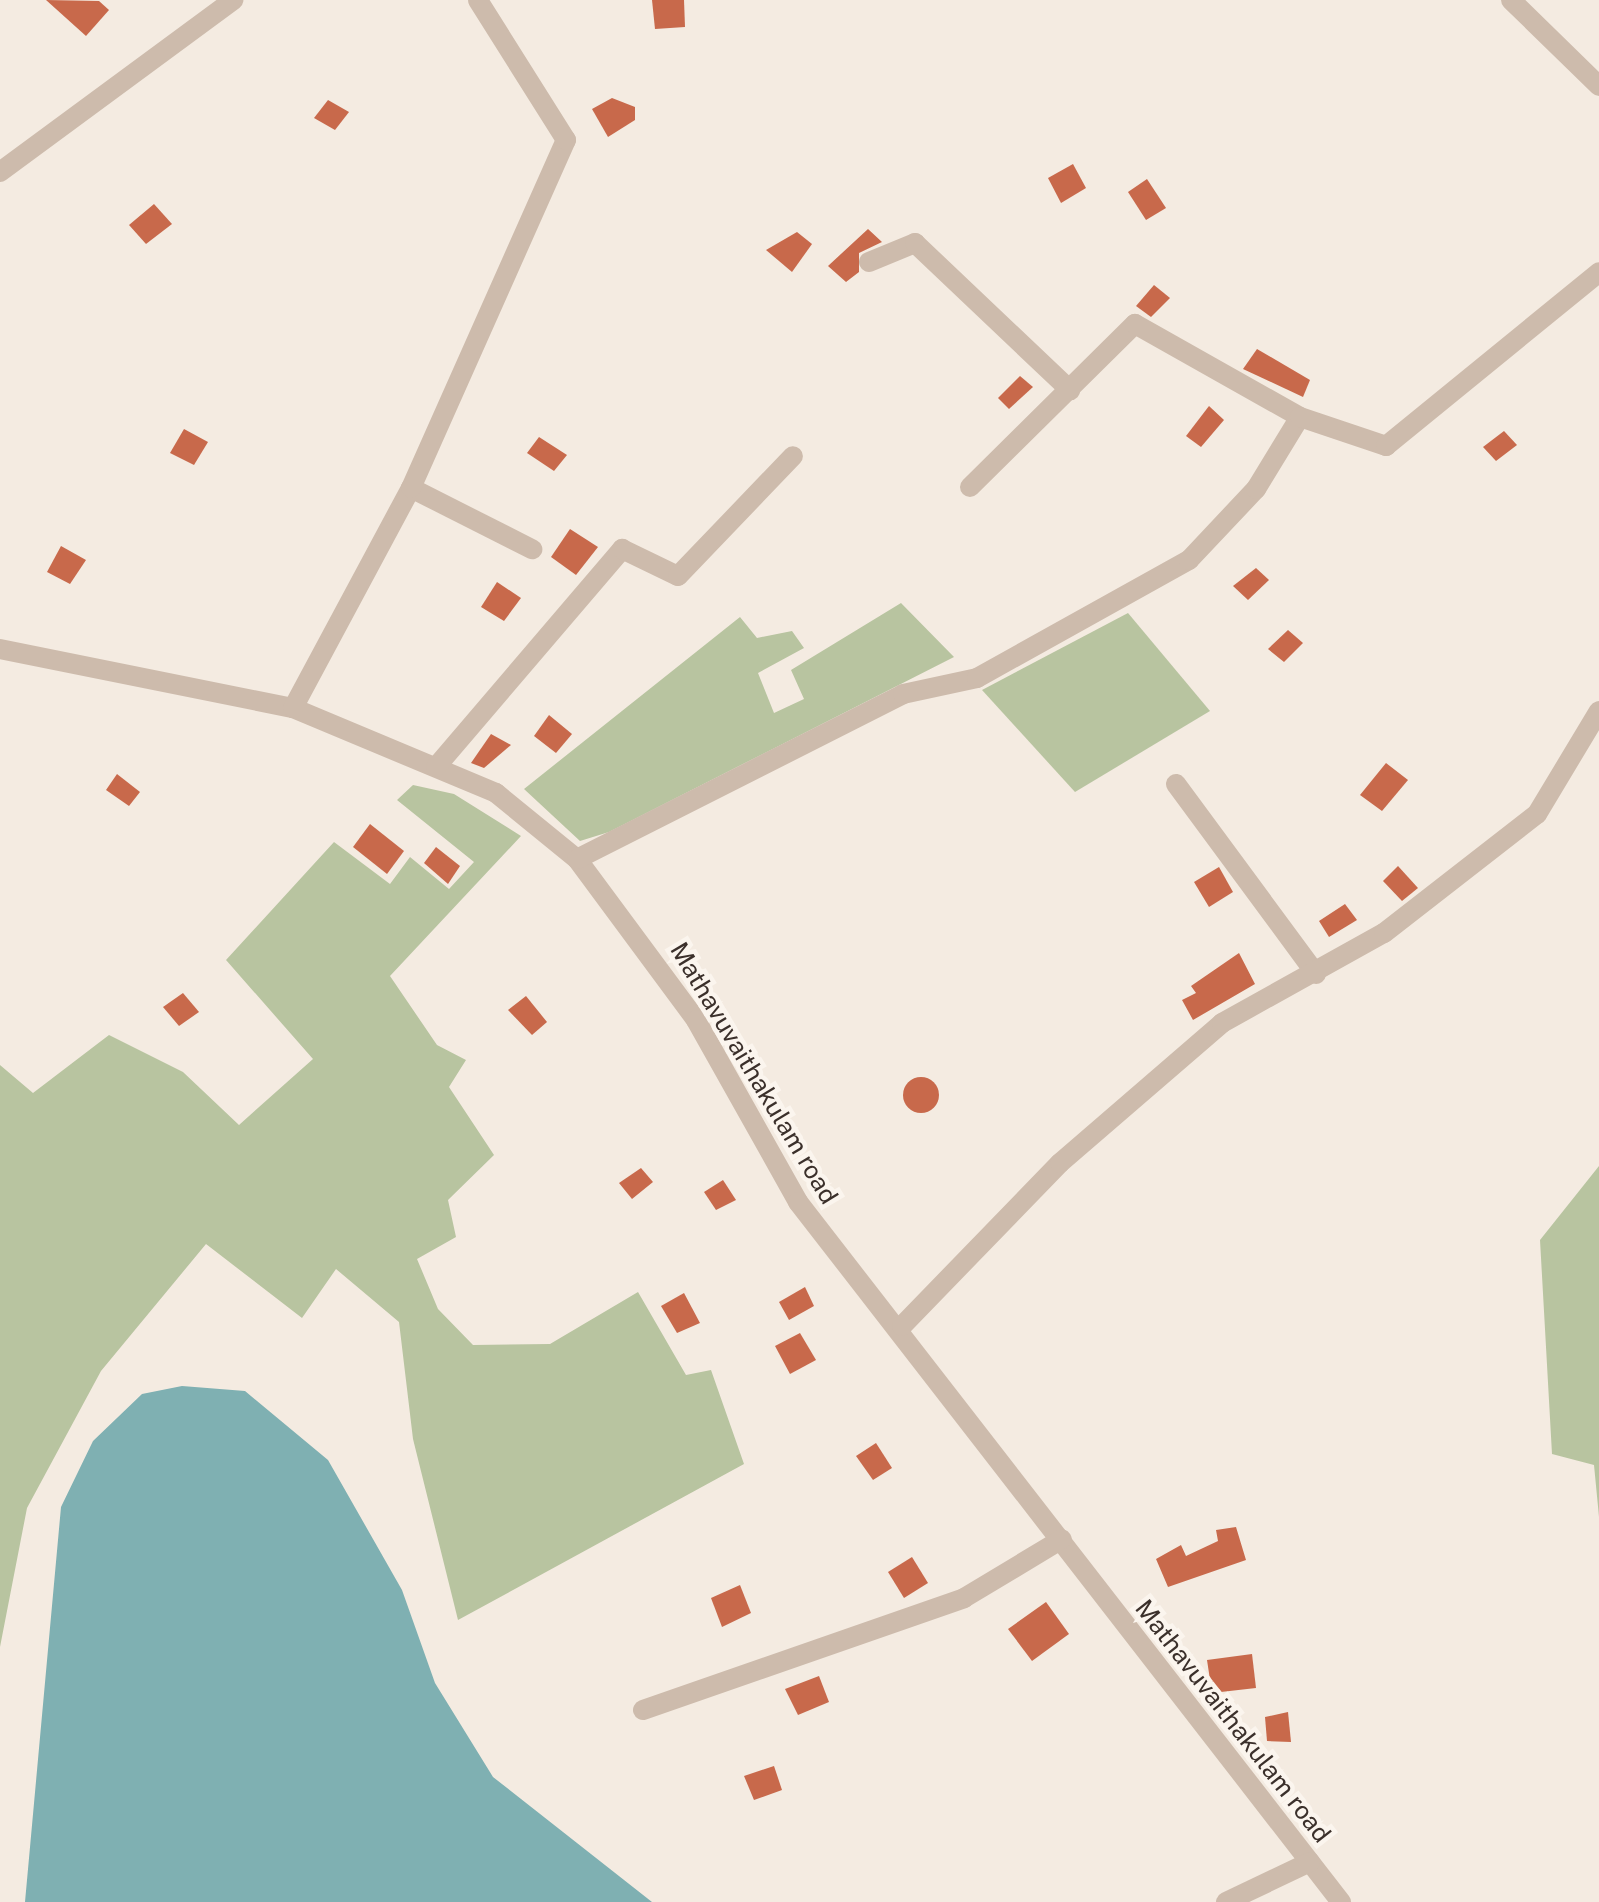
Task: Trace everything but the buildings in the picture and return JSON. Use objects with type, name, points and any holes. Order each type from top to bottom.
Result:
[{"type":"street","points":[[0,172],[232,0]]},
{"type":"street","points":[[293,708],[411,488],[566,140],[478,0]]},
{"type":"street","points":[[1511,0],[1599,86]]},
{"type":"street","points":[[870,262],[914,243],[1070,390]]},
{"type":"street","points":[[970,487],[1135,324],[1300,417],[1386,446],[1599,272]]},
{"type":"street","points":[[577,859],[903,694],[977,678],[1188,560],[1256,490],[1300,417]]},
{"type":"street","points":[[436,768],[622,549],[678,576],[793,456]]},
{"type":"street","points":[[411,488],[532,549]]},
{"type":"street","name":"Mathavuvaithakulam road","points":[[0,649],[293,708],[496,792],[577,859],[696,1020],[798,1202],[902,1326],[1341,1902]]},
{"type":"street","points":[[902,1326],[1060,1163],[1192,1048],[1316,974],[1537,814],[1599,711]]},
{"type":"street","points":[[1176,784],[1316,974]]},
{"type":"street","points":[[643,1710],[964,1598],[1062,1539]]},
{"type":"street","points":[[1226,1902],[1310,1862]]},
{"type":"green space","points":[[901,603],[954,657],[609,832],[580,841],[524,789],[740,617],[757,638],[792,631],[804,648],[758,673],[774,713],[804,699],[791,670]]},
{"type":"green space","points":[[1128,613],[1210,711],[1075,792],[982,690]]},
{"type":"green space","points":[[413,785],[454,794],[521,836],[390,976],[437,1045],[466,1060],[449,1087],[494,1155],[448,1200],[456,1237],[417,1259],[438,1309],[473,1345],[550,1344],[638,1292],[686,1375],[711,1370],[744,1464],[458,1620],[413,1439],[399,1322],[336,1269],[302,1318],[206,1244],[101,1371],[27,1508],[0,1647],[0,1065],[33,1093],[109,1035],[183,1072],[239,1125],[313,1059],[226,960],[334,842],[390,884],[410,857],[449,889],[474,862],[397,800]]},
{"type":"green space","points":[[1599,1166],[1599,1517],[1594,1465],[1552,1454],[1540,1240]]},
{"type":"water","points":[[182,1386],[245,1391],[328,1460],[402,1590],[435,1683],[493,1777],[652,1902],[25,1902],[61,1507],[93,1441],[142,1394]]}]
